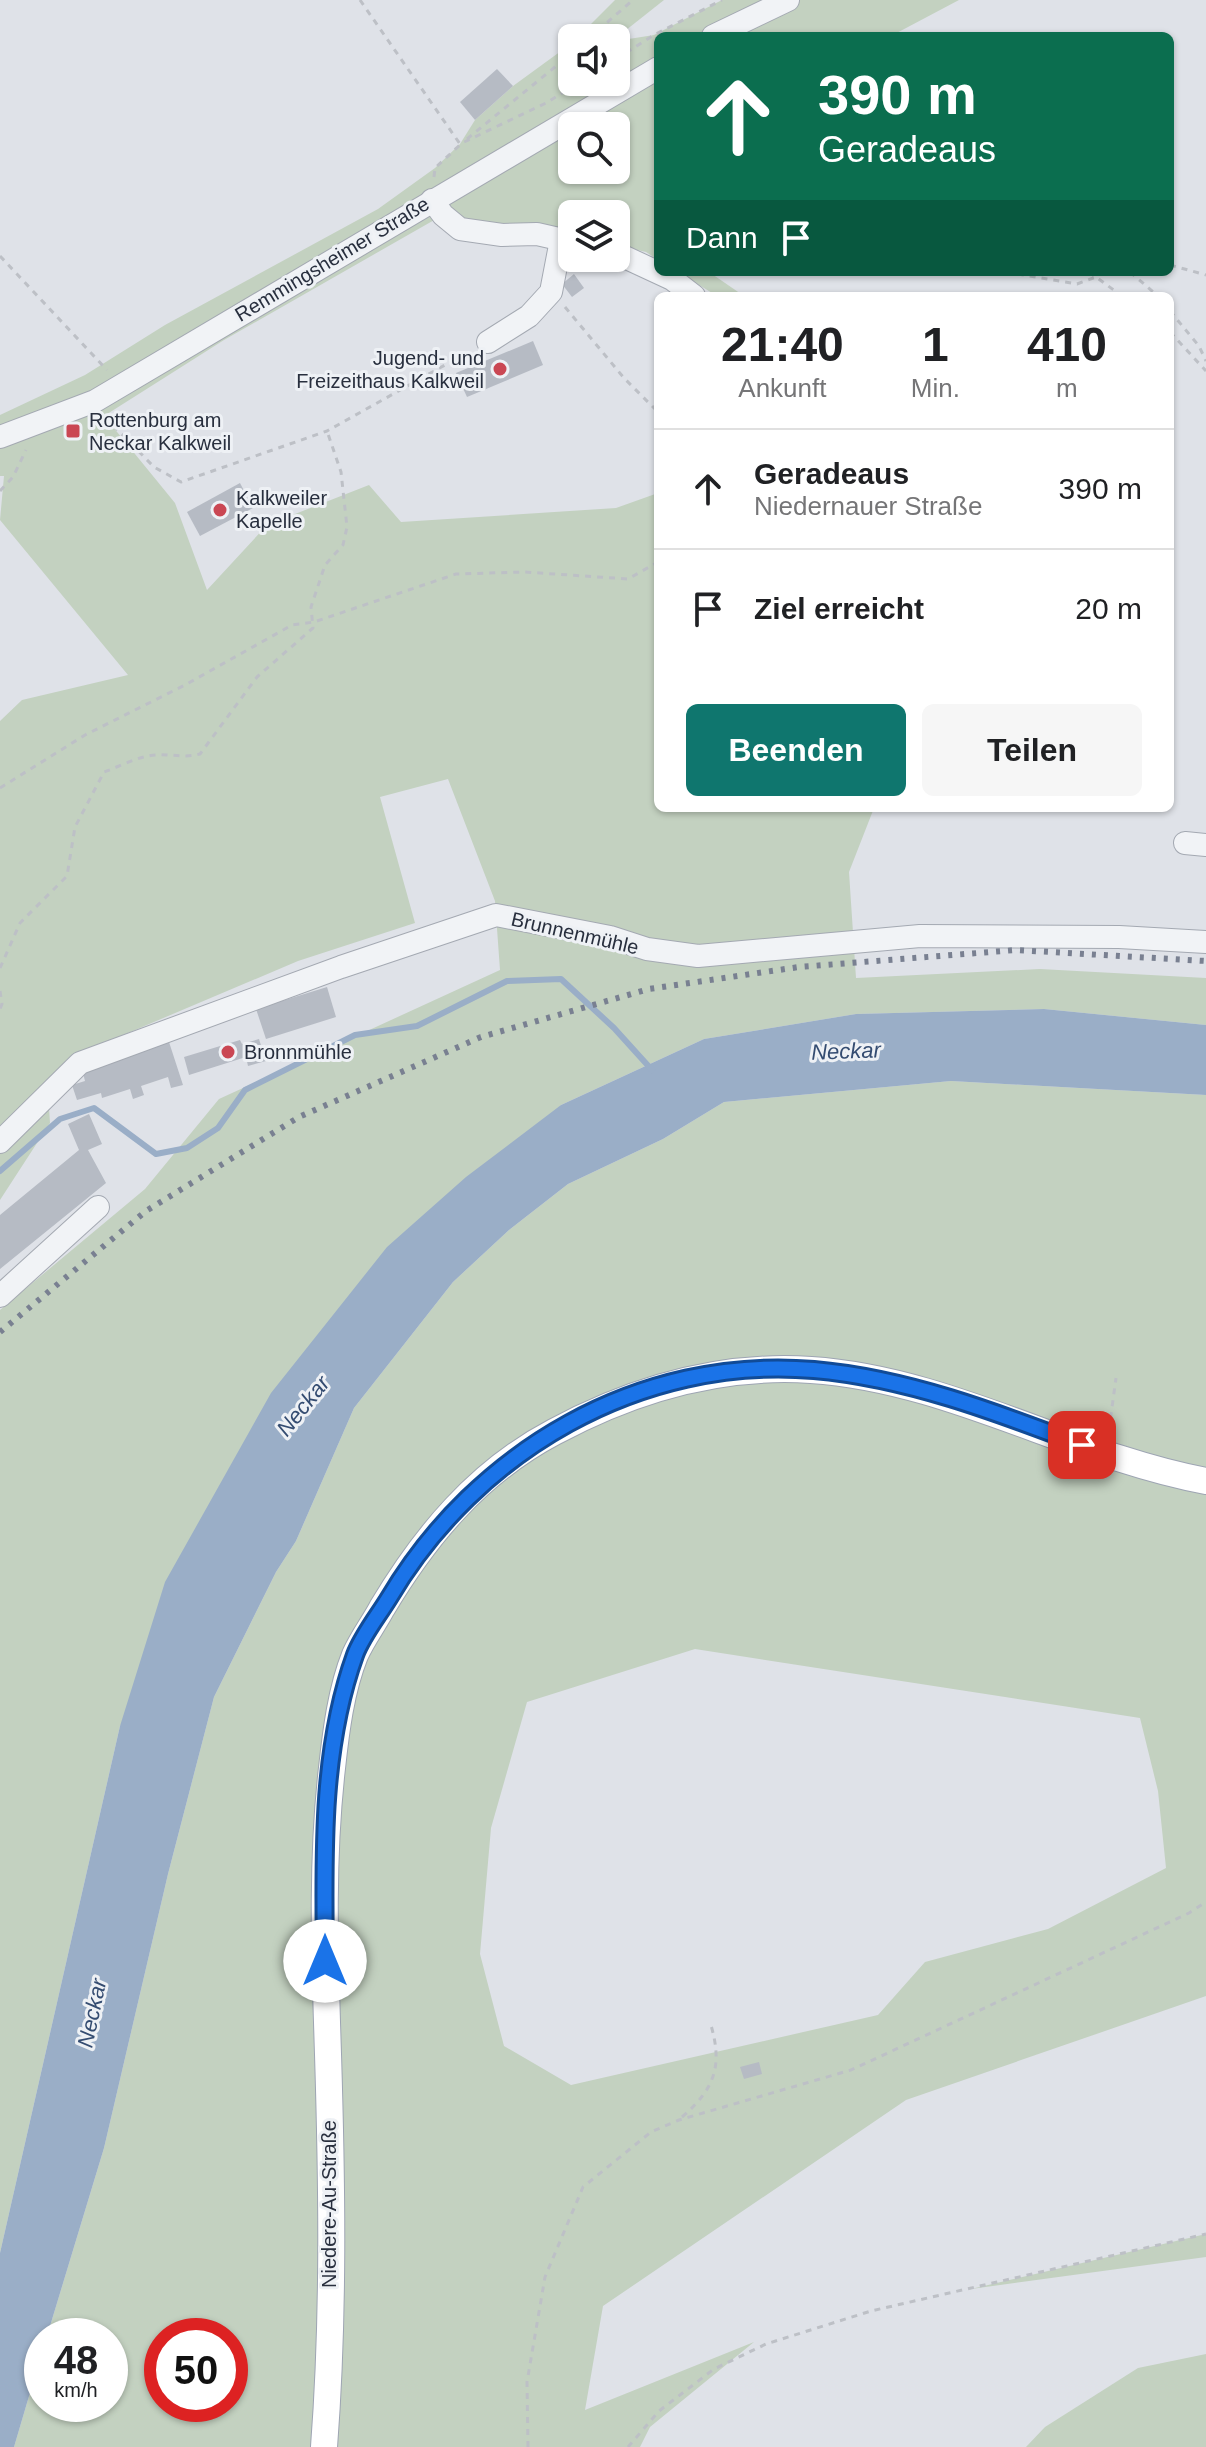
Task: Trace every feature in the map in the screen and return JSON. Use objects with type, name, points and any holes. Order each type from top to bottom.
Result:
[{"type":"main road","name":"Niedere-Au-Straße","points":[[324,2447],[332,2183],[325,1847],[337,1725],[356,1653],[412,1558],[459,1504],[508,1460],[590,1412],[681,1381],[763,1369],[813,1370],[916,1389],[1102,1453],[1206,1481]]},
{"type":"street","points":[[721,32],[788,0]]},
{"type":"street","name":"Remmingsheimer Straße","points":[[0,437],[23,431],[95,401],[654,70]]},
{"type":"street","points":[[432,200],[443,215],[460,229],[502,235],[537,234],[558,239]]},
{"type":"street","points":[[630,260],[654,271]]},
{"type":"street","points":[[488,342],[529,316],[551,292],[558,268]]},
{"type":"street","points":[[666,276],[689,292]]},
{"type":"street","name":"Brunnenmühle","points":[[0,1142],[80,1063],[327,972],[496,915],[610,937],[647,949],[698,956],[920,936],[1119,937],[1206,942]]},
{"type":"street","points":[[0,1296],[98,1207]]},
{"type":"path","points":[[360,0],[460,144]]},
{"type":"path","points":[[605,24],[633,0]]},
{"type":"path","points":[[660,32],[722,0]]},
{"type":"path","points":[[630,50],[654,35]]},
{"type":"path","points":[[432,200],[435,168],[558,64]]},
{"type":"path","points":[[460,144],[558,96]]},
{"type":"path","points":[[0,256],[121,385]]},
{"type":"path","points":[[1174,266],[1206,275]]},
{"type":"path","points":[[1030,276],[1077,284],[1096,277],[1117,292]]},
{"type":"path","points":[[1135,276],[1153,292]]},
{"type":"path","points":[[551,292],[624,378],[654,408]]},
{"type":"path","points":[[1174,316],[1199,346],[1206,361]]},
{"type":"path","points":[[1174,336],[1206,371]]},
{"type":"path","points":[[95,401],[104,416],[154,467],[181,482],[327,431],[488,342]]},
{"type":"path","points":[[0,491],[13,477],[26,450],[23,431]]},
{"type":"path","points":[[0,968],[20,923],[67,876],[75,827],[104,772],[147,756],[167,754],[188,757],[200,754],[257,677],[285,650],[309,633],[314,622],[310,610],[325,565],[343,545],[347,527],[341,472],[327,431]]},
{"type":"path","points":[[0,788],[85,735],[185,685],[292,625],[314,622],[456,574],[525,572],[628,579],[654,564]]},
{"type":"path","points":[[0,991],[0,1009]]},
{"type":"path","points":[[1102,1453],[1111,1423],[1116,1378]]},
{"type":"path","points":[[528,2447],[527,2382],[545,2277],[583,2187],[651,2132],[679,2120],[851,2070],[1175,1920],[1206,1902]]},
{"type":"path","points":[[679,2120],[699,2103],[715,2079],[716,2042],[710,2022]]},
{"type":"path","points":[[628,2447],[659,2411],[714,2369],[766,2344],[871,2311],[1206,2234]]},
{"type":"green space","points":[[615,0],[664,0],[630,27],[630,24],[591,24]]},
{"type":"green space","points":[[722,0],[959,0],[899,32],[660,32]]},
{"type":"green space","points":[[654,35],[654,257],[630,248],[630,200],[558,200],[558,233],[460,229],[443,215],[224,340],[104,416],[175,503],[207,590],[267,525],[369,485],[401,522],[616,508],[654,494],[654,812],[872,812],[849,872],[856,978],[1040,969],[1206,978],[1206,1025],[1044,1009],[856,1014],[704,1039],[561,1105],[120,1726],[0,2253],[0,1310],[145,1189],[219,1099],[500,970],[495,901],[448,779],[380,797],[415,923],[298,961],[102,1044],[49,1108],[50,1123],[0,1200],[0,721],[22,700],[128,675],[0,520],[4,476],[0,476],[0,415],[85,375],[165,325],[378,209],[435,168],[460,144],[475,120],[513,86],[558,53],[558,96],[630,96],[630,39]]},
{"type":"green space","points":[[684,276],[715,276],[738,292],[710,292]]},
{"type":"green space","points":[[951,1081],[1206,1095],[1206,1996],[906,2100],[603,2306],[585,2410],[754,2342],[650,2427],[640,2447],[14,2447],[24,2413],[24,2422],[128,2422],[128,2318],[52,2318],[104,2148],[168,1874],[214,1697],[276,1572],[296,1541],[354,1408],[453,1282],[509,1230],[568,1184],[663,1139],[724,1102]],"holes":[[[695,1649],[1140,1718],[1158,1791],[1166,1868],[1048,1929],[925,1962],[878,2015],[571,2085],[504,2046],[480,1954],[491,1828],[527,1702]]]},
{"type":"green space","points":[[1206,2234],[1206,2257],[971,2289],[1176,2241]]},
{"type":"green space","points":[[1206,2354],[1206,2447],[1026,2447],[1045,2427],[1138,2368]]},
{"type":"water","name":"Neckar","points":[[1044,1009],[1206,1025],[1206,1095],[951,1081],[724,1102],[663,1139],[568,1184],[509,1230],[453,1282],[354,1408],[296,1541],[276,1572],[214,1697],[168,1874],[104,2148],[52,2318],[24,2318],[24,2413],[14,2447],[0,2447],[0,2253],[120,1726],[165,1582],[271,1393],[387,1247],[466,1177],[561,1105],[704,1039],[856,1014]]},
{"type":"building","points":[[497,69],[513,86],[475,120],[460,102]]},
{"type":"building","points":[[574,274],[584,288],[572,297],[562,284]]},
{"type":"building","name":"Jugend- und Freizeithaus Kalkweil","points":[[533,341],[543,365],[467,397],[456,373]]},
{"type":"building","name":"Kalkweiler Kapelle","points":[[240,483],[253,508],[200,536],[187,512]]},
{"type":"building","points":[[327,987],[336,1017],[266,1039],[256,1009]]},
{"type":"building","points":[[259,1039],[266,1061],[248,1066],[246,1057],[189,1075],[184,1057],[240,1040],[242,1044]]},
{"type":"building","points":[[169,1042],[183,1085],[171,1088],[168,1077],[141,1086],[144,1095],[133,1099],[130,1089],[102,1098],[101,1093],[77,1100],[72,1085],[85,1081],[83,1073],[92,1066]]},
{"type":"building","points":[[89,1114],[102,1144],[88,1150],[106,1183],[0,1269],[0,1215],[79,1150],[68,1124]]},
{"type":"building","points":[[759,2062],[762,2074],[744,2079],[740,2067]]},
{"type":"waterway","points":[[0,1171],[60,1119],[94,1108],[156,1154],[187,1148],[218,1128],[245,1090],[355,1035],[417,1026],[507,981],[561,979],[614,1028],[652,1070]]},
{"type":"railway","points":[[0,1332],[146,1211],[299,1117],[481,1037],[649,989],[799,967],[1016,950],[1206,961]]},
{"type":"place","name":"Jugend- und Freizeithaus Kalkweil","points":[[500,369]]},
{"type":"place","name":"Rottenburg am Neckar Kalkweil","points":[[73,431]]},
{"type":"place","name":"Kalkweiler Kapelle","points":[[220,510]]},
{"type":"place","name":"Bronnmühle","points":[[228,1052]]},
{"type":"route","points":[[325,1961],[328,1801],[337,1725],[356,1653],[412,1558],[450,1513],[508,1460],[590,1412],[633,1395],[681,1381],[763,1369],[813,1370],[916,1389],[1082,1445]]}]
